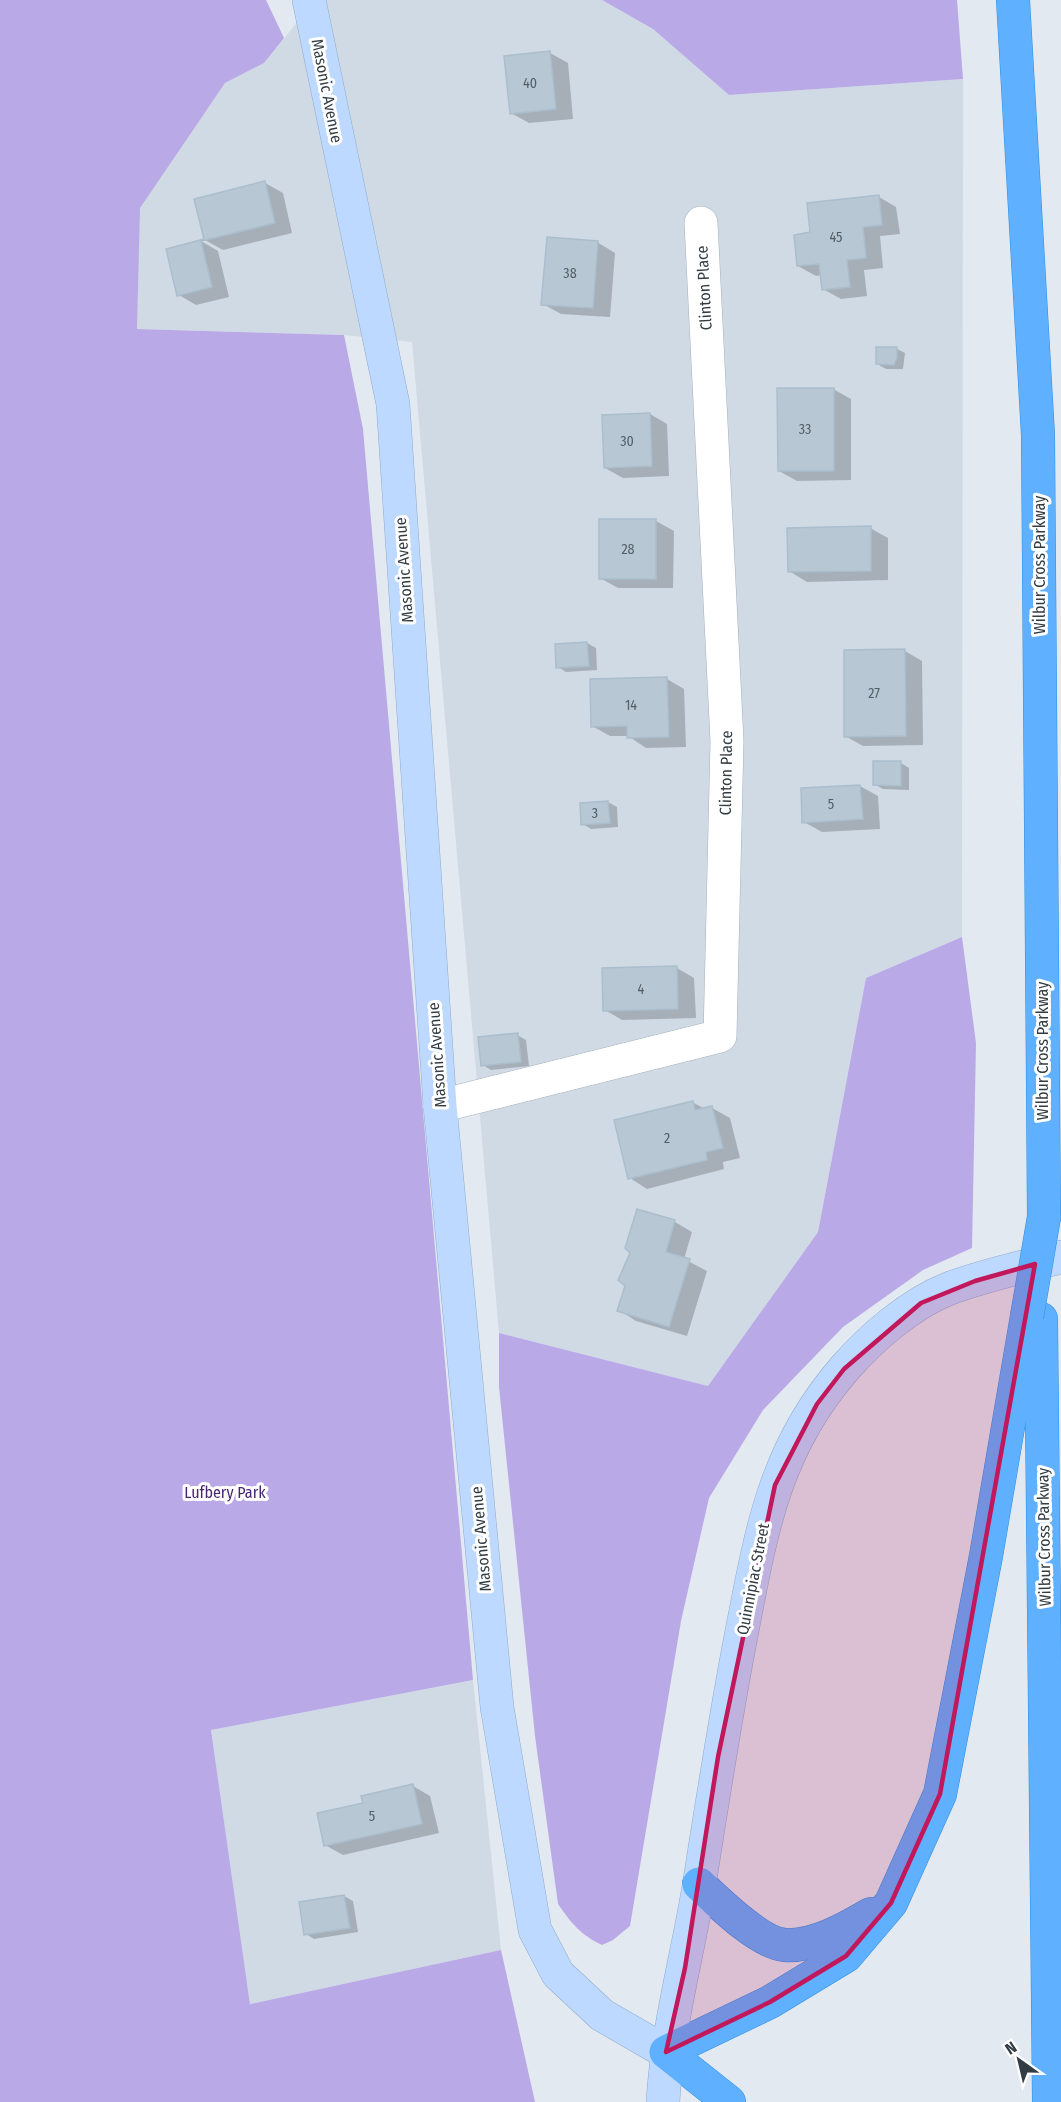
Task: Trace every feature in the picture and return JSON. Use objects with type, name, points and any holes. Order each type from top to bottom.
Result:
[{"type":"highway","name":"Wilbur Cross Parkway","points":[[1013,0],[1038,435],[1044,1216],[1034,1315],[1049,2102]]},
{"type":"highway","points":[[729,2102],[666,2052],[770,2002],[846,1956],[891,1903],[940,1794],[1034,1315]]},
{"type":"highway","points":[[699,1884],[746,1927],[784,1945],[831,1937],[891,1903]]},
{"type":"main road","name":"Masonic Avenue","points":[[309,0],[393,404],[440,1106],[497,1707],[535,1930],[558,1974],[602,2015],[666,2052]]},
{"type":"main road","name":"Quinnipiac Street","points":[[663,2102],[666,2052],[685,1968],[718,1757],[764,1518],[788,1455],[812,1414],[851,1361],[874,1339],[921,1303],[946,1290],[1061,1257]]},
{"type":"street","name":"Clinton Place","points":[[440,1106],[720,1036],[727,741],[701,224]]},
{"type":"highlighted area","points":[[1035,1264],[940,1794],[891,1903],[846,1956],[770,2002],[666,2052],[685,1968],[718,1757],[775,1485],[817,1404],[844,1369],[921,1303],[975,1281]]},
{"type":"shaded area","points":[[315,0],[602,0],[653,29],[729,95],[963,79],[962,937],[866,978],[818,1232],[708,1386],[499,1333],[412,342],[344,335],[137,329],[139,208],[225,83],[264,63]]},
{"type":"shaded area","points":[[473,1680],[501,1950],[250,2004],[211,1730]]},
{"type":"green space","name":"Lufbery Park","points":[[0,0],[266,0],[284,38],[264,63],[225,83],[140,208],[137,329],[344,335],[363,429],[473,1680],[211,1730],[250,2004],[501,1950],[535,2102],[0,2102]]},
{"type":"green space","points":[[602,0],[957,0],[963,79],[729,95],[653,29]]},
{"type":"green space","points":[[962,937],[976,1043],[972,1248],[923,1270],[843,1327],[763,1410],[709,1498],[681,1621],[630,1926],[613,1940],[602,1945],[577,1928],[558,1904],[535,1736],[499,1387],[499,1333],[708,1386],[818,1232],[866,978]]},
{"type":"building","points":[[550,51],[556,109],[510,114],[504,56]]},
{"type":"building","points":[[265,181],[275,223],[201,241],[212,287],[177,296],[166,249],[204,239],[194,199]]},
{"type":"building","points":[[879,195],[882,225],[863,227],[866,258],[847,260],[850,287],[822,290],[819,264],[797,266],[794,235],[810,232],[807,203]]},
{"type":"building","points":[[547,237],[598,241],[593,308],[541,305]]},
{"type":"building","points":[[876,347],[897,347],[897,358],[894,365],[876,364]]},
{"type":"building","points":[[777,388],[834,388],[834,471],[778,471]]},
{"type":"building","points":[[650,413],[652,466],[604,468],[602,415]]},
{"type":"building","points":[[599,519],[656,519],[656,579],[599,579]]},
{"type":"building","points":[[871,526],[871,571],[788,572],[787,528]]},
{"type":"building","points":[[587,642],[589,666],[556,668],[555,644]]},
{"type":"building","points":[[905,649],[906,736],[844,737],[844,650]]},
{"type":"building","points":[[667,677],[669,737],[627,738],[627,726],[591,727],[590,679]]},
{"type":"building","points":[[873,761],[901,761],[901,786],[873,785]]},
{"type":"building","points":[[860,785],[863,819],[802,823],[801,788]]},
{"type":"building","points":[[608,801],[610,823],[581,825],[580,803]]},
{"type":"building","points":[[677,966],[678,1009],[603,1011],[602,968]]},
{"type":"building","points":[[518,1033],[521,1062],[481,1066],[478,1037]]},
{"type":"building","points":[[693,1101],[695,1110],[712,1106],[723,1148],[706,1152],[707,1160],[628,1179],[614,1120]]},
{"type":"building","points":[[637,1209],[675,1220],[666,1252],[690,1259],[669,1327],[617,1311],[625,1286],[618,1280],[630,1253],[625,1248]]},
{"type":"building","points":[[413,1784],[422,1824],[324,1846],[317,1813],[363,1803],[361,1796]]},
{"type":"building","points":[[344,1895],[350,1928],[304,1935],[299,1902]]}]
